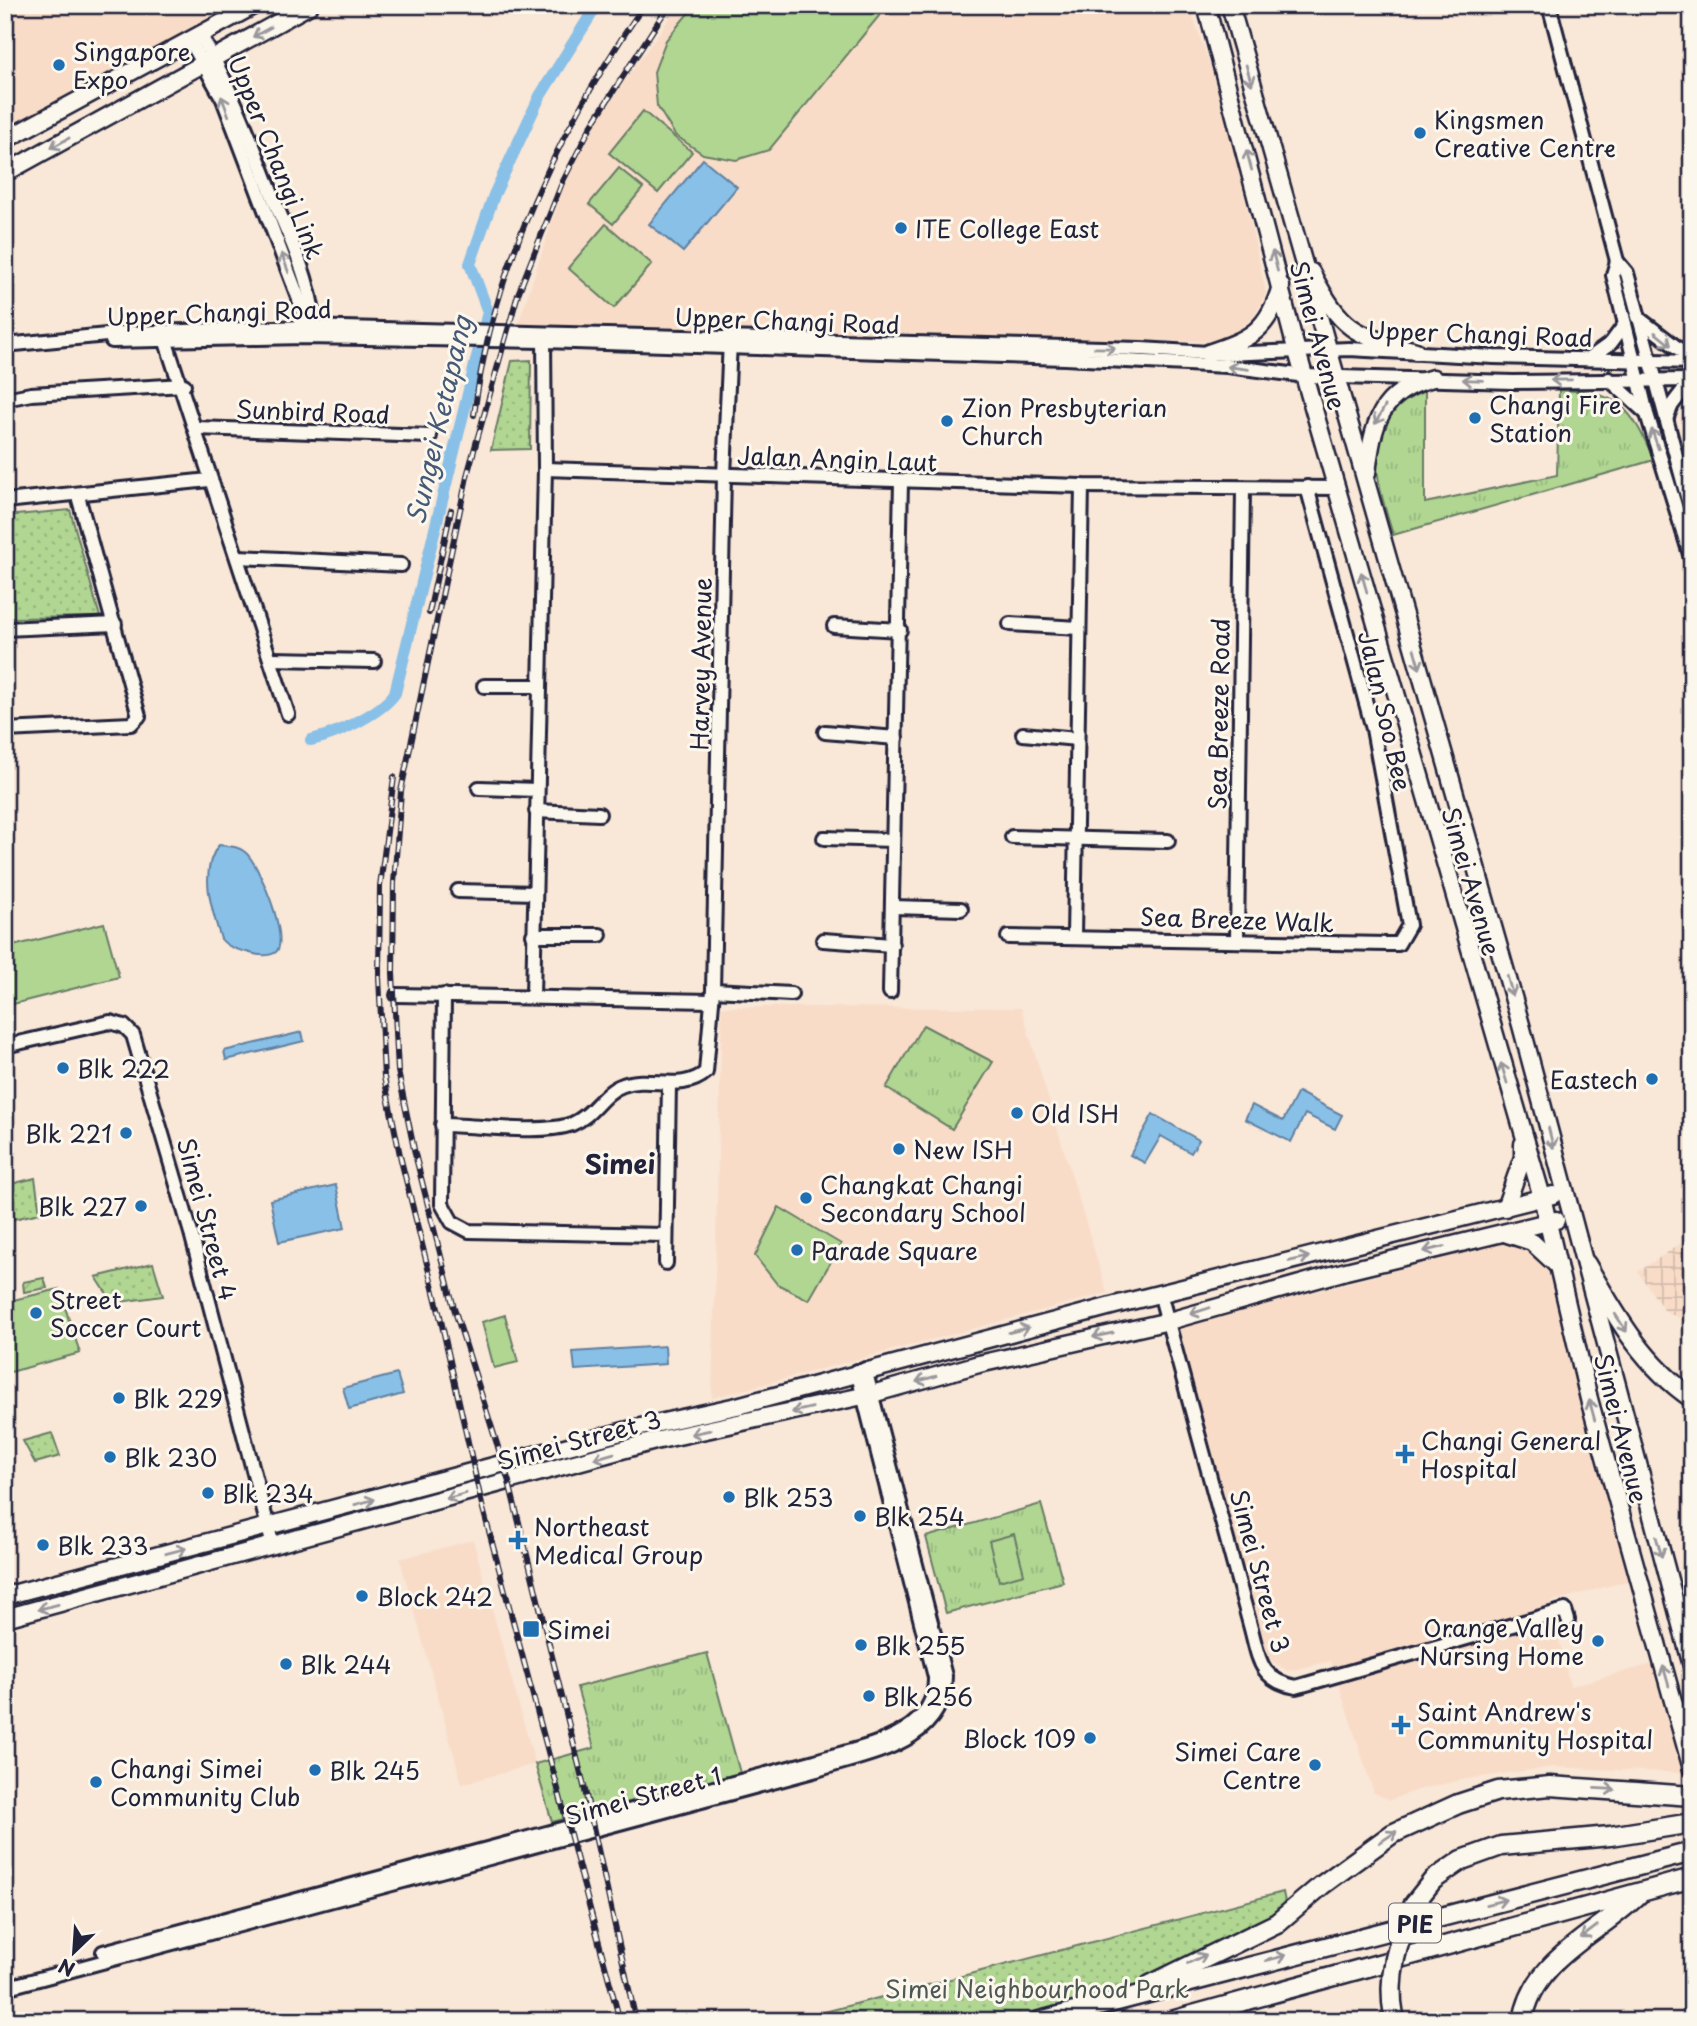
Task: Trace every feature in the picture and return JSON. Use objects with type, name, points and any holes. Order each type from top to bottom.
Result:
[{"type":"highway","points":[[1586,1264],[1623,1327],[1653,1366],[1692,1398]]},
{"type":"highway","points":[[1139,1993],[1169,1973],[1277,1923],[1322,1885],[1392,1834],[1458,1804],[1498,1791],[1550,1786],[1692,1796]]},
{"type":"highway","points":[[1395,2018],[1392,1975],[1399,1937],[1414,1904],[1433,1880],[1462,1860],[1501,1846],[1610,1836],[1692,1823]]},
{"type":"highway","name":"PIE","points":[[1040,2021],[1139,1993],[1692,1852]]},
{"type":"highway","name":"PIE","points":[[1171,2021],[1692,1878]]},
{"type":"highway","points":[[1523,2021],[1528,2001],[1543,1974],[1579,1940],[1625,1908],[1643,1890]]},
{"type":"main road","points":[[5,140],[255,5]]},
{"type":"main road","points":[[5,173],[310,5]]},
{"type":"main road","name":"Simei Avenue","points":[[1206,5],[1297,351],[1542,1197],[1589,1399],[1692,1769]]},
{"type":"main road","name":"Simei Avenue","points":[[1230,5],[1295,243],[1366,480],[1521,1025],[1586,1264],[1644,1496],[1692,1666]]},
{"type":"main road","points":[[1295,243],[1328,304],[1347,325],[1361,336],[1416,351]]},
{"type":"main road","points":[[1208,353],[1253,335],[1274,309],[1281,286]]},
{"type":"main road","points":[[1366,480],[1371,432],[1380,412],[1396,396],[1419,382],[1433,378]]},
{"type":"main road","points":[[1505,1208],[1523,1157],[1524,1138]]},
{"type":"main road","name":"Simei Street 3","points":[[5,1596],[636,1428],[737,1406],[861,1370],[1565,1192]]},
{"type":"main road","name":"Simei Street 3","points":[[5,1618],[662,1440],[868,1395],[979,1364],[1169,1321],[1231,1301],[1572,1216]]},
{"type":"main road","points":[[1497,1234],[1514,1234],[1532,1242],[1558,1266]]},
{"type":"main road","points":[[1211,1281],[1216,1294],[1231,1301]]},
{"type":"street","points":[[1549,5],[1617,261],[1627,273],[1692,515]]},
{"type":"street","name":"Upper Changi Link","points":[[196,39],[209,62],[309,332]]},
{"type":"street","points":[[1617,261],[1614,275],[1633,359],[1692,561]]},
{"type":"street","points":[[1637,316],[1692,360]]},
{"type":"street","points":[[1590,358],[1611,343],[1625,324]]},
{"type":"street","name":"Upper Changi Road","points":[[5,345],[94,338],[309,332],[544,337],[1065,358],[1227,366],[1306,376],[1513,382],[1692,380]]},
{"type":"street","points":[[170,337],[209,480],[239,557],[288,714]]},
{"type":"street","points":[[533,996],[545,469],[544,337]]},
{"type":"street","name":"Upper Changi Road","points":[[730,344],[1141,349],[1208,353],[1326,349],[1416,351],[1494,357],[1692,360]]},
{"type":"street","name":"Harvey Avenue","points":[[669,1084],[697,1080],[706,1072],[713,995],[724,475],[730,344]]},
{"type":"street","points":[[1609,379],[1647,414]]},
{"type":"street","points":[[1666,419],[1672,405],[1692,380]]},
{"type":"street","points":[[5,399],[182,388]]},
{"type":"street","name":"Sunbird Road","points":[[195,428],[430,436]]},
{"type":"street","name":"Jalan Angin Laut","points":[[545,469],[901,482],[1243,489],[1338,488]]},
{"type":"street","points":[[5,501],[78,496],[209,480]]},
{"type":"street","points":[[890,992],[900,630],[901,482]]},
{"type":"street","points":[[1074,936],[1082,486]]},
{"type":"street","name":"Jalan Soo Bee","points":[[1307,487],[1373,729],[1409,925],[1398,944]]},
{"type":"street","name":"Sea Breeze Road","points":[[1237,940],[1243,489]]},
{"type":"street","points":[[5,730],[131,724],[136,721],[140,709],[78,496]]},
{"type":"street","points":[[239,557],[401,565]]},
{"type":"street","points":[[5,629],[115,624]]},
{"type":"street","points":[[1010,624],[1079,628]]},
{"type":"street","points":[[834,626],[900,630]]},
{"type":"street","points":[[271,659],[374,661]]},
{"type":"street","points":[[484,686],[539,686]]},
{"type":"street","points":[[825,732],[896,738]]},
{"type":"street","points":[[1023,733],[1077,739]]},
{"type":"street","points":[[479,788],[537,790]]},
{"type":"street","points":[[536,811],[599,814]]},
{"type":"street","points":[[1012,837],[1168,841]]},
{"type":"street","points":[[824,838],[893,840]]},
{"type":"street","points":[[458,891],[534,893]]},
{"type":"street","points":[[893,907],[961,909]]},
{"type":"street","points":[[533,935],[600,935]]},
{"type":"street","name":"Sea Breeze Walk","points":[[1007,937],[1074,936],[1398,944]]},
{"type":"street","points":[[823,940],[892,945]]},
{"type":"street","points":[[397,995],[791,994]]},
{"type":"street","points":[[444,995],[442,1204],[452,1222],[469,1231],[664,1235]]},
{"type":"street","name":"Simei Street 4","points":[[5,1046],[110,1022],[124,1026],[133,1035],[191,1233],[273,1546]]},
{"type":"street","points":[[442,1125],[556,1129],[590,1114],[612,1090],[625,1084],[669,1084],[664,1235],[666,1263]]},
{"type":"street","name":"Simei Street 3","points":[[1160,1293],[1250,1625],[1262,1666],[1269,1677],[1296,1687],[1565,1610],[1568,1620]]},
{"type":"street","name":"Simei Street 1","points":[[5,1988],[817,1770],[905,1741],[924,1729],[941,1706],[945,1676],[861,1370]]},
{"type":"street","name":"Simei Street 1","points":[[5,1980],[487,1847],[815,1761],[901,1733],[918,1722],[932,1703],[936,1677],[868,1395]]},
{"type":"shaded area","name":"Singapore Expo","points":[[5,5],[265,5],[16,143],[5,143]]},
{"type":"shaded area","name":"ITE College East","points":[[679,5],[1189,5],[1225,109],[1266,293],[1254,317],[1222,342],[516,331],[571,164],[607,106]]},
{"type":"shaded area","points":[[722,1007],[1021,1008],[1107,1293],[712,1398]]},
{"type":"shaded area","points":[[1692,1236],[1692,1325],[1664,1310],[1638,1272]]},
{"type":"shaded area","name":"Changi General Hospital","points":[[1513,1240],[1545,1259],[1634,1579],[1550,1602],[1570,1686],[1657,1663],[1686,1773],[1553,1767],[1466,1779],[1417,1790],[1390,1800],[1374,1793],[1331,1661],[1288,1671],[1268,1659],[1174,1328]]},
{"type":"shaded area","points":[[473,1540],[535,1764],[462,1784],[400,1559]]},
{"type":"green space","points":[[695,5],[888,5],[769,150],[736,160],[703,154],[675,135],[657,106],[654,72],[666,40]]},
{"type":"green space","points":[[643,111],[692,152],[658,193],[609,153]]},
{"type":"green space","points":[[619,168],[643,188],[613,224],[589,204]]},
{"type":"green space","points":[[606,224],[652,264],[614,308],[568,268]]},
{"type":"green space","points":[[531,360],[530,449],[491,450],[512,361]]},
{"type":"green space","points":[[1559,390],[1596,394],[1620,406],[1638,427],[1654,460],[1393,535],[1381,494],[1377,453],[1380,434],[1388,417],[1403,403],[1425,391],[1425,503],[1557,475]]},
{"type":"green space","points":[[70,510],[100,617],[5,618],[5,516]]},
{"type":"green space","points":[[104,923],[119,977],[9,1005],[5,989],[5,948]]},
{"type":"green space","points":[[923,1025],[993,1062],[952,1129],[886,1088]]},
{"type":"green space","points":[[35,1178],[40,1213],[14,1219],[7,1185]]},
{"type":"green space","name":"Parade Square","points":[[779,1207],[841,1244],[809,1300],[777,1284],[755,1256]]},
{"type":"green space","points":[[153,1263],[163,1296],[113,1303],[96,1277]]},
{"type":"green space","points":[[44,1278],[47,1288],[24,1292],[23,1282]]},
{"type":"green space","points":[[59,1289],[80,1353],[7,1373],[5,1302]]},
{"type":"green space","points":[[505,1315],[518,1362],[494,1368],[482,1322]]},
{"type":"green space","points":[[52,1433],[60,1456],[35,1463],[23,1441]]},
{"type":"green space","points":[[1041,1504],[1063,1582],[946,1613],[926,1537]]},
{"type":"green space","points":[[1014,1534],[1024,1574],[999,1581],[989,1541]]},
{"type":"green space","points":[[707,1653],[740,1773],[552,1822],[535,1764],[594,1748],[577,1687]]},
{"type":"green space","name":"Simei Neighbourhood Park","points":[[1283,1892],[1286,1907],[1138,1993],[1035,2021],[790,2021]]},
{"type":"water","points":[[703,159],[737,187],[683,252],[649,224]]},
{"type":"water","points":[[219,845],[242,850],[258,870],[271,901],[279,932],[279,944],[273,954],[259,955],[242,951],[230,947],[221,939],[211,903],[208,879],[209,867]]},
{"type":"water","points":[[302,1032],[304,1041],[226,1060],[224,1051]]},
{"type":"water","points":[[1298,1092],[1342,1115],[1335,1129],[1305,1114],[1291,1142],[1245,1119],[1252,1105],[1283,1121]]},
{"type":"water","points":[[1153,1114],[1199,1140],[1191,1153],[1161,1136],[1145,1163],[1130,1155]]},
{"type":"water","points":[[336,1185],[345,1228],[279,1242],[270,1200]]},
{"type":"water","points":[[665,1346],[666,1364],[575,1370],[573,1352]]},
{"type":"water","points":[[397,1374],[403,1394],[349,1409],[343,1388]]},
{"type":"waterway","name":"Sungei Ketapang","points":[[311,740],[357,722],[380,708],[395,693],[488,312],[470,264],[494,195],[540,96],[597,5]]},
{"type":"railway","points":[[474,415],[483,360],[497,306],[514,252],[535,200],[558,149],[585,100],[644,5]]},
{"type":"railway","points":[[636,2021],[584,1786],[509,1482],[454,1308],[415,1154],[398,1071],[393,973],[394,883],[401,791],[468,472],[518,294],[562,183],[591,126],[669,5]]},
{"type":"railway","points":[[429,613],[451,510]]},
{"type":"railway","points":[[394,777],[380,886],[379,977],[384,1077],[482,1505],[620,2021]]},
{"type":"place","name":"Singapore Expo","points":[[59,65]]},
{"type":"place","name":"Kingsmen Creative Centre","points":[[1420,133]]},
{"type":"place","name":"ITE College East","points":[[901,228]]},
{"type":"place","name":"Changi Fire Station","points":[[1475,418]]},
{"type":"place","name":"Zion Presbyterian Church","points":[[947,421]]},
{"type":"place","name":"Blk 222","points":[[63,1068]]},
{"type":"place","name":"Eastech","points":[[1652,1079]]},
{"type":"place","name":"Old ISH","points":[[1017,1113]]},
{"type":"place","name":"Blk 221","points":[[126,1133]]},
{"type":"place","name":"New ISH","points":[[899,1149]]},
{"type":"place","name":"Changkat Changi Secondary School","points":[[806,1198]]},
{"type":"place","name":"Blk 227","points":[[141,1206]]},
{"type":"place","name":"Parade Square","points":[[797,1250]]},
{"type":"place","name":"Street Soccer Court","points":[[36,1313]]},
{"type":"place","name":"Blk 229","points":[[119,1398]]},
{"type":"place","name":"Changi General Hospital","points":[[1405,1454]]},
{"type":"place","name":"Blk 230","points":[[110,1457]]},
{"type":"place","name":"Blk 234","points":[[208,1493]]},
{"type":"place","name":"Blk 253","points":[[729,1497]]},
{"type":"place","name":"Blk 254","points":[[860,1516]]},
{"type":"place","name":"Northeast Medical Group","points":[[518,1540]]},
{"type":"place","name":"Blk 233","points":[[43,1545]]},
{"type":"place","name":"Block 242","points":[[362,1596]]},
{"type":"place","name":"Simei","points":[[531,1629]]},
{"type":"place","name":"Orange Valley Nursing Home","points":[[1598,1641]]},
{"type":"place","name":"Blk 255","points":[[861,1645]]},
{"type":"place","name":"Blk 244","points":[[286,1664]]},
{"type":"place","name":"Blk 256","points":[[869,1696]]},
{"type":"place","name":"Saint Andrew's Community Hospital","points":[[1401,1725]]},
{"type":"place","name":"Block 109","points":[[1090,1738]]},
{"type":"place","name":"Simei Care Centre","points":[[1315,1765]]},
{"type":"place","name":"Blk 245","points":[[315,1770]]},
{"type":"place","name":"Changi Simei Community Club","points":[[96,1782]]},
{"type":"district","name":"Simei","points":[[620,1163]]}]
